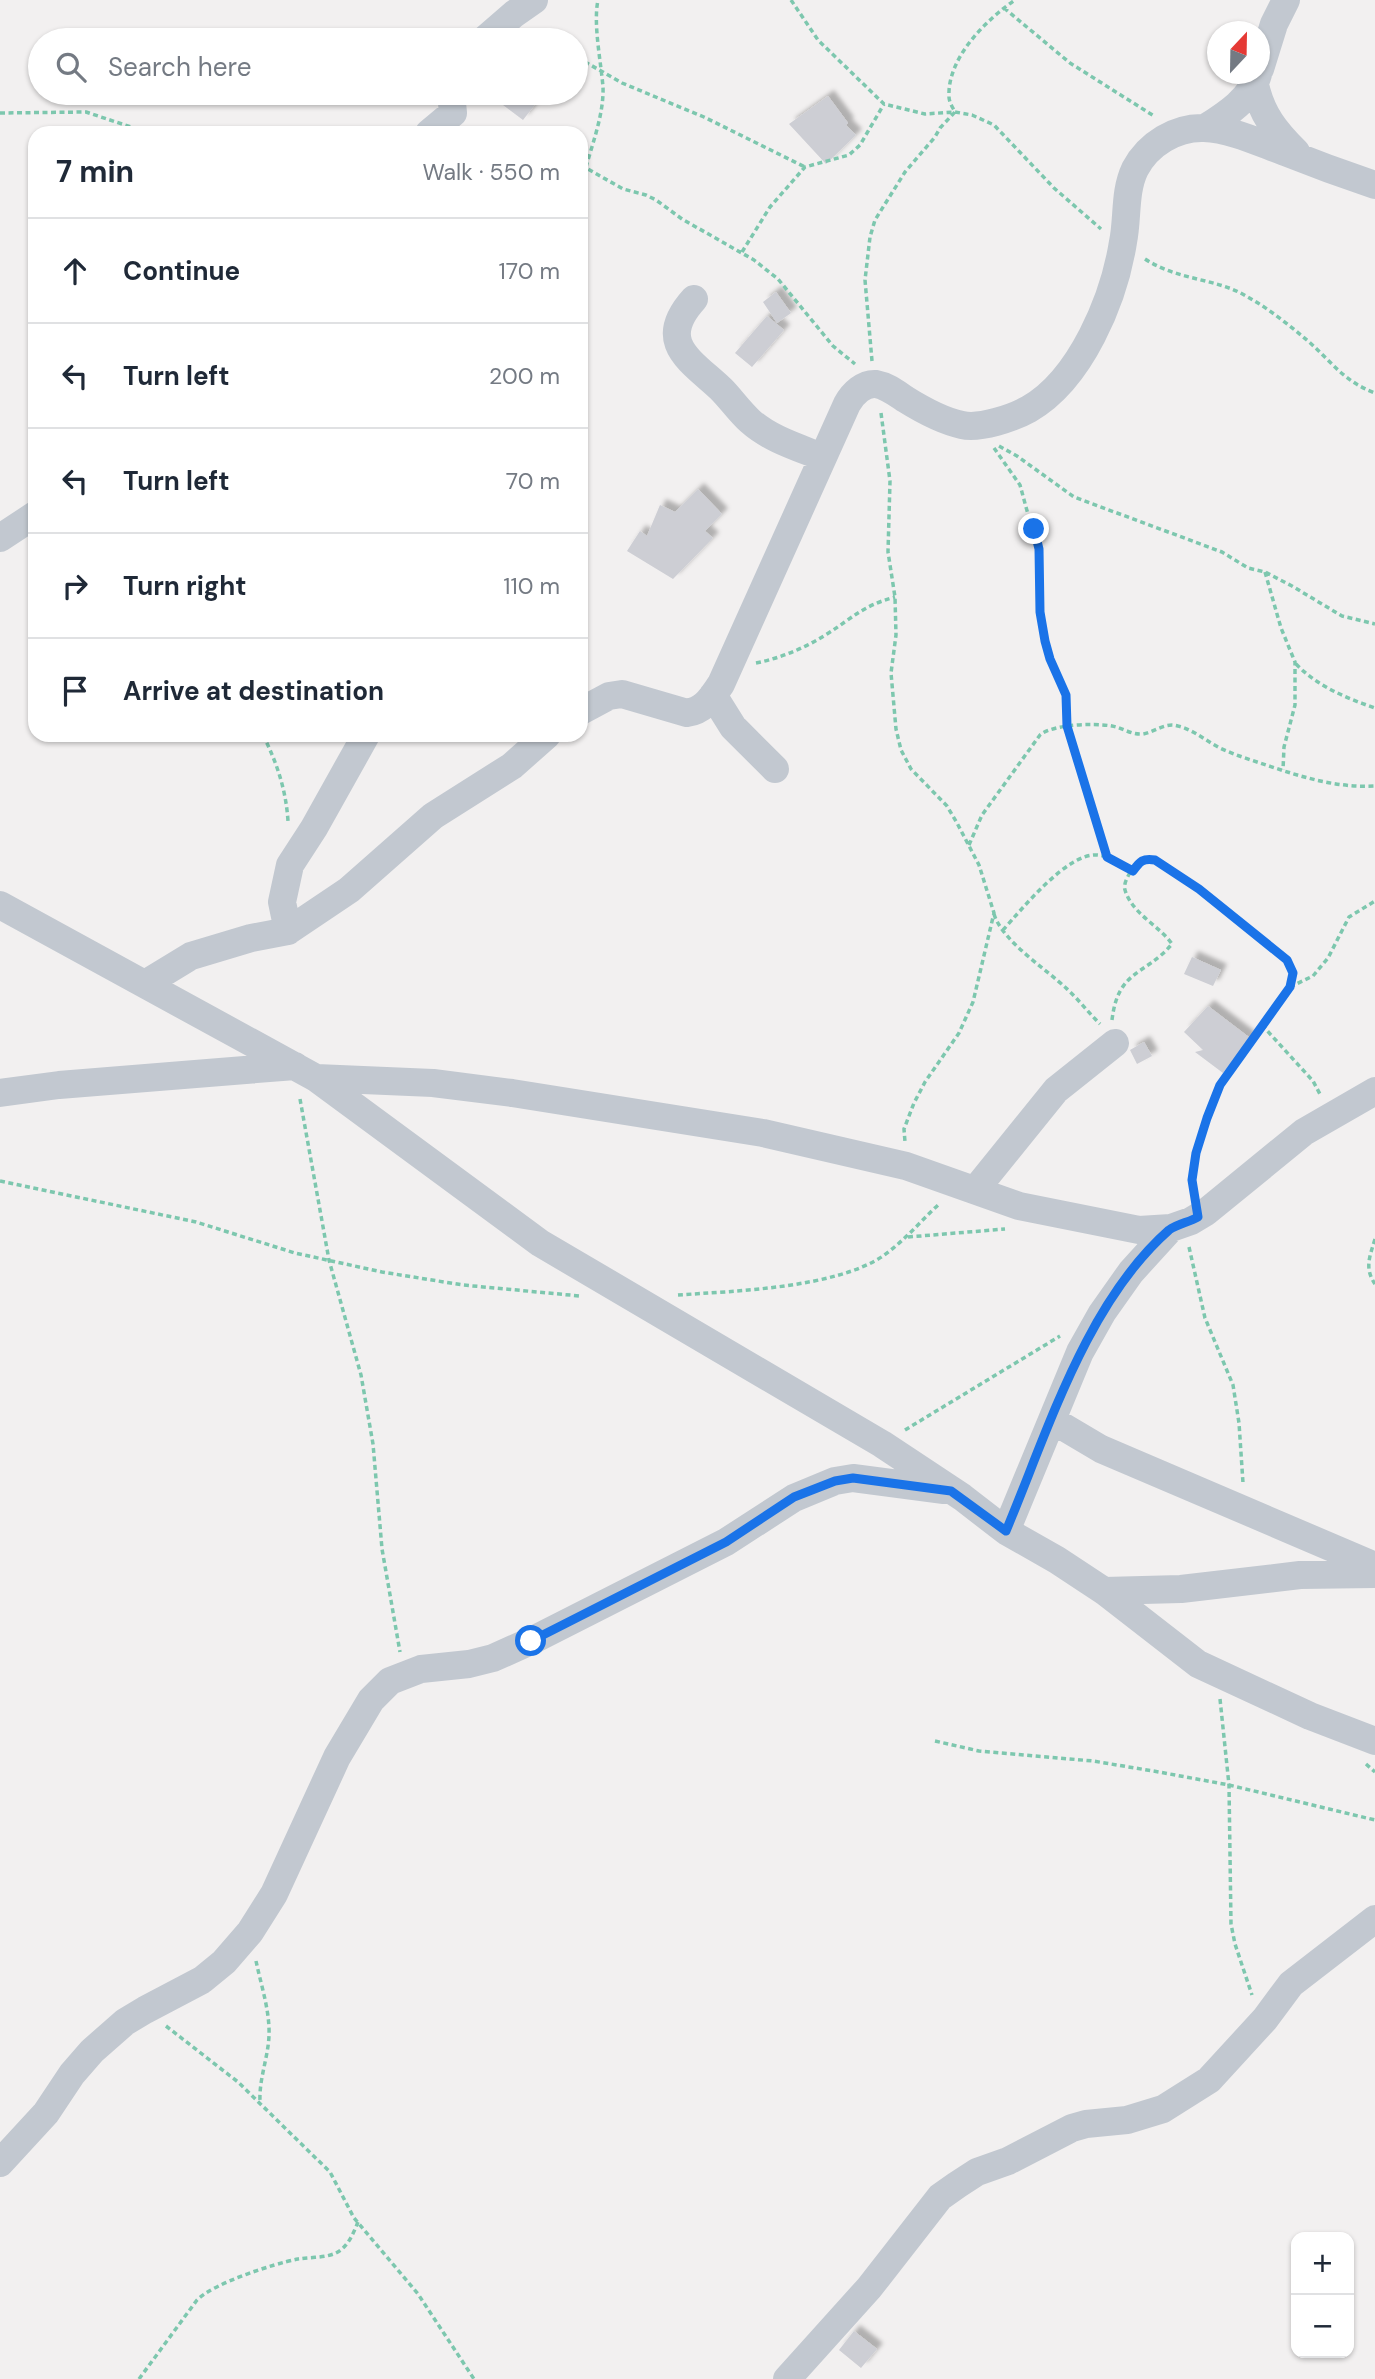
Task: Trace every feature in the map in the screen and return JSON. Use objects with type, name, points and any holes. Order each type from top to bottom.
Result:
[{"type":"street","points":[[497,28],[534,0]]},
{"type":"street","points":[[1270,37],[1286,0]]},
{"type":"street","points":[[588,707],[608,695],[622,694],[687,713],[698,711],[717,690],[850,400],[874,378],[923,409],[964,426],[1012,417],[1030,408],[1049,393],[1067,374],[1084,348],[1109,299],[1123,243],[1126,202],[1134,171],[1142,158],[1165,138],[1193,129],[1230,111],[1252,84]]},
{"type":"street","points":[[1258,84],[1259,102],[1266,119],[1273,130],[1303,159]]},
{"type":"street","points":[[439,126],[457,113]]},
{"type":"street","points":[[1193,129],[1255,141],[1375,185]]},
{"type":"street","points":[[694,299],[677,325],[677,340],[688,361],[723,391],[738,410],[759,428],[822,457]]},
{"type":"street","points":[[0,538],[28,520]]},
{"type":"street","points":[[717,690],[733,727],[775,769]]},
{"type":"street","points":[[288,931],[282,902],[290,865],[362,742]]},
{"type":"street","points":[[145,984],[191,957],[251,938],[288,931],[349,890],[433,816],[512,766],[539,742]]},
{"type":"street","points":[[0,905],[305,1072],[540,1243],[882,1444],[1006,1531],[1058,1560],[1104,1591],[1198,1664],[1310,1716],[1375,1741]]},
{"type":"street","points":[[974,1188],[1056,1090],[1114,1038]]},
{"type":"street","points":[[0,1093],[59,1085],[305,1072],[433,1083],[525,1094],[763,1133],[906,1166],[1019,1206],[1065,1217],[1139,1230],[1186,1222]]},
{"type":"street","points":[[1006,1531],[1080,1352],[1102,1313],[1131,1272],[1186,1222],[1304,1132],[1375,1091]]},
{"type":"street","points":[[1052,1420],[1101,1449],[1375,1566]]},
{"type":"street","points":[[0,2164],[46,2113],[72,2074],[92,2051],[125,2022],[202,1980],[224,1962],[255,1924],[274,1894],[321,1790],[356,1724],[371,1700],[390,1681],[421,1669],[469,1664],[531,1641],[726,1542],[794,1497],[835,1481],[853,1478],[951,1491]]},
{"type":"street","points":[[1104,1591],[1181,1589],[1300,1575],[1375,1574]]},
{"type":"street","points":[[787,2379],[869,2288],[940,2197],[977,2172],[1008,2161],[1072,2129],[1086,2124],[1127,2120],[1163,2109],[1209,2080],[1265,2019],[1291,1984],[1375,1919]]},
{"type":"path","points":[[588,160],[603,89],[598,0]]},
{"type":"path","points":[[791,0],[818,40],[884,104],[925,114],[954,112],[979,117],[995,125],[1054,188],[1095,224],[1157,267],[1245,295],[1307,340],[1349,381],[1375,393]]},
{"type":"path","points":[[954,112],[949,98],[961,56],[979,31],[1015,0]]},
{"type":"path","points":[[1004,7],[1070,63],[1145,111],[1193,129]]},
{"type":"path","points":[[588,66],[622,83],[705,117],[805,167]]},
{"type":"path","points":[[742,252],[771,208],[805,167],[849,155],[860,145],[884,104]]},
{"type":"path","points":[[0,113],[86,112],[128,126]]},
{"type":"path","points":[[954,112],[905,172],[876,220],[870,237],[865,279],[874,378],[886,436],[890,481],[888,552],[895,597],[896,635],[891,673],[896,729],[901,750],[911,769],[947,806],[969,846],[979,865],[996,920],[1003,930],[1114,1038]]},
{"type":"path","points":[[588,169],[623,189],[656,200],[682,219],[742,252],[778,279],[843,355],[874,378]]},
{"type":"path","points":[[1107,857],[1067,726],[1066,695],[1050,659],[1043,631],[1038,541],[1020,485],[999,457],[991,441],[1074,496],[1222,552],[1248,568],[1265,572],[1342,616],[1375,624]]},
{"type":"path","points":[[1265,572],[1281,628],[1295,662],[1295,705],[1284,747],[1283,770]]},
{"type":"path","points":[[717,690],[749,665],[783,656],[812,643],[872,603],[895,597]]},
{"type":"path","points":[[1295,662],[1316,682],[1375,708]]},
{"type":"path","points":[[969,846],[982,815],[1040,735],[1046,730],[1067,726],[1099,724],[1133,733],[1145,733],[1174,724],[1220,748],[1313,780],[1335,785],[1375,786]]},
{"type":"path","points":[[266,742],[287,797],[288,825]]},
{"type":"path","points":[[1003,930],[1053,878],[1066,867],[1087,856],[1107,857],[1133,871]]},
{"type":"path","points":[[1114,1038],[1114,1006],[1122,986],[1128,977],[1162,955],[1172,944],[1137,910],[1124,889],[1125,882],[1140,861],[1147,858],[1155,860],[1199,889],[1287,960],[1293,973],[1290,987],[1220,1085],[1196,1153],[1186,1222],[1189,1253],[1205,1318],[1233,1385],[1240,1435],[1244,1510]]},
{"type":"path","points":[[1290,987],[1313,976],[1328,958],[1349,917],[1375,901]]},
{"type":"path","points":[[906,1166],[904,1129],[925,1082],[959,1033],[973,1002],[989,940],[993,909]]},
{"type":"path","points":[[1262,1025],[1313,1082],[1332,1116]]},
{"type":"path","points":[[305,1072],[329,1260],[361,1375],[373,1444],[382,1549],[403,1674]]},
{"type":"path","points":[[0,1181],[196,1222],[295,1253],[382,1272],[463,1286],[580,1296]]},
{"type":"path","points":[[635,1298],[733,1291],[817,1280],[852,1272],[881,1257],[907,1237],[937,1205],[974,1188]]},
{"type":"path","points":[[907,1237],[1013,1228]]},
{"type":"path","points":[[1375,1239],[1367,1264],[1375,1284]]},
{"type":"path","points":[[882,1444],[966,1391],[1065,1334]]},
{"type":"path","points":[[1216,1673],[1229,1785],[1231,1924],[1234,1944],[1250,1993],[1265,2019]]},
{"type":"path","points":[[935,1741],[979,1751],[1093,1762],[1229,1785],[1375,1820]]},
{"type":"path","points":[[255,1924],[254,1952],[269,2019],[269,2037],[259,2087],[261,2103]]},
{"type":"path","points":[[145,2010],[238,2082],[330,2172],[358,2222],[418,2294],[474,2379]]},
{"type":"path","points":[[139,2379],[204,2293],[257,2271],[338,2252],[352,2236],[358,2222]]},
{"type":"building","points":[[828,96],[848,123],[846,125],[856,135],[826,164],[789,124]]},
{"type":"building","points":[[503,105],[535,105],[523,120]]},
{"type":"building","points":[[776,292],[791,313],[777,323],[763,302]]},
{"type":"building","points":[[767,316],[784,330],[752,367],[735,353]]},
{"type":"building","points":[[698,489],[722,514],[705,531],[713,538],[673,579],[627,551],[640,531],[647,536],[660,505],[675,512]]},
{"type":"building","points":[[1192,957],[1221,970],[1213,986],[1184,974]]},
{"type":"building","points":[[1208,1006],[1250,1038],[1223,1073],[1195,1052],[1203,1050],[1184,1032]]},
{"type":"building","points":[[1144,1042],[1152,1056],[1137,1064],[1130,1050]]},
{"type":"building","points":[[854,2331],[877,2349],[861,2368],[839,2350]]},
{"type":"route","points":[[531,1641],[726,1542],[794,1497],[835,1481],[853,1478],[951,1491],[1006,1531],[1080,1352],[1102,1313],[1131,1272],[1171,1228],[1198,1217],[1192,1180],[1196,1153],[1207,1118],[1220,1085],[1290,987],[1293,973],[1287,960],[1270,946],[1199,889],[1155,860],[1147,858],[1140,861],[1133,871],[1107,857],[1067,726],[1066,695],[1045,641],[1040,612],[1039,549],[1034,529]]}]
